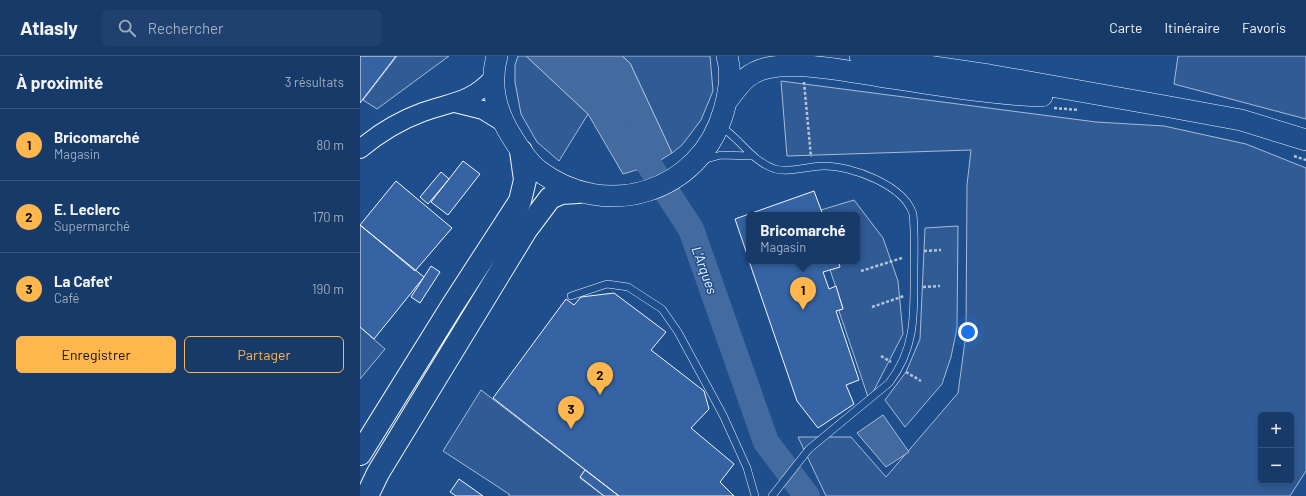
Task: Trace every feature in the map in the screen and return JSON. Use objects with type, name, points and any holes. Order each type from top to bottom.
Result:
[{"type":"highway","points":[[360,454],[452,306],[520,202],[525,180],[521,151]]},
{"type":"highway","points":[[367,496],[378,473],[526,230],[550,198],[560,193],[578,192]]},
{"type":"main road","points":[[497,56],[493,78],[496,105],[501,121],[521,151],[541,172],[556,182],[578,192],[604,196],[644,193],[664,186],[681,174],[707,146],[720,126],[730,86],[727,56]]},
{"type":"main road","points":[[860,56],[989,75],[1241,120],[1306,140]]},
{"type":"main road","points":[[726,102],[743,79],[767,68],[799,66],[1022,95],[1130,101]]},
{"type":"main road","points":[[360,149],[405,120],[437,107],[455,103],[472,96],[484,88],[493,78]]},
{"type":"main road","points":[[455,103],[483,110],[501,121]]},
{"type":"lane","points":[[720,126],[729,132],[751,156],[775,169],[794,170],[824,166],[862,172],[898,193],[910,204],[914,224],[914,313],[910,344],[898,371],[889,383],[809,449],[772,496]]},
{"type":"lane","points":[[691,164],[721,155],[751,156]]},
{"type":"lane","points":[[571,296],[607,284],[628,287],[662,309],[678,332],[723,415],[747,468],[755,496]]},
{"type":"path","points":[[804,80],[812,167]]},
{"type":"path","points":[[1047,107],[1086,111]]},
{"type":"path","points":[[1292,156],[1306,160]]},
{"type":"path","points":[[924,251],[941,250]]},
{"type":"path","points":[[861,271],[902,258]]},
{"type":"path","points":[[922,287],[940,286]]},
{"type":"path","points":[[872,306],[904,296]]},
{"type":"path","points":[[881,356],[894,364]]},
{"type":"path","points":[[906,372],[921,381]]},
{"type":"shaded area","points":[[397,56],[449,56],[377,109],[363,100]]},
{"type":"shaded area","points":[[518,56],[526,56],[588,114],[559,161],[537,142],[521,114],[515,82],[515,65]]},
{"type":"shaded area","points":[[526,56],[622,56],[630,63],[672,153],[653,165],[623,174],[588,114]]},
{"type":"shaded area","points":[[622,56],[710,56],[713,91],[701,120],[682,145],[672,153],[630,63]]},
{"type":"shaded area","points":[[1178,56],[1306,56],[1306,119],[1174,84]]},
{"type":"shaded area","points":[[781,81],[1096,122],[1164,126],[1246,144],[1306,168],[1306,471],[1290,496],[826,496],[798,437],[851,437],[886,477],[958,393],[966,334],[967,185],[971,150],[787,156]]},
{"type":"shaded area","points":[[854,200],[883,238],[898,281],[903,334],[869,400],[839,311],[843,308],[830,270],[840,267],[839,264],[860,264],[860,212],[822,212],[821,210]]},
{"type":"shaded area","points":[[958,226],[957,328],[951,357],[942,384],[905,427],[885,400],[906,372],[920,339],[925,228]]},
{"type":"shaded area","points":[[360,327],[385,349],[360,379]]},
{"type":"shaded area","points":[[481,390],[585,470],[580,478],[604,496],[509,496],[509,494],[443,451]]},
{"type":"shaded area","points":[[883,415],[909,452],[886,467],[857,433]]},
{"type":"building","points":[[360,56],[396,56],[360,103]]},
{"type":"building","points":[[463,161],[480,174],[448,215],[431,202]]},
{"type":"building","points":[[441,172],[449,179],[428,204],[420,197]]},
{"type":"building","points":[[396,181],[452,228],[415,271],[360,225]]},
{"type":"building","points":[[814,191],[822,212],[755,212]]},
{"type":"building","points":[[746,215],[746,251],[735,219]]},
{"type":"building","points":[[360,225],[424,277],[374,339],[360,327]]},
{"type":"building","points":[[750,264],[839,264],[840,267],[823,272],[829,289],[836,286],[843,309],[836,311],[859,380],[846,385],[854,404],[818,428],[797,401]]},
{"type":"building","points":[[431,266],[440,272],[420,303],[411,297]]},
{"type":"building","points":[[614,293],[666,332],[651,350],[704,391],[709,409],[691,428],[734,464],[720,482],[734,496],[619,496],[493,398],[566,299],[574,305],[581,297]]},
{"type":"building","points":[[585,470],[619,496],[604,496],[580,477]]},
{"type":"building","points":[[459,479],[483,496],[456,496],[450,492]]},
{"type":"waterway","name":"L'Arques","points":[[631,137],[691,229],[766,442],[807,496]]},
{"type":"place","name":"Bricomarché","points":[[803,310]]},
{"type":"place","name":"E. Leclerc","points":[[600,395]]},
{"type":"place","name":"La Cafet'","points":[[571,429]]}]
